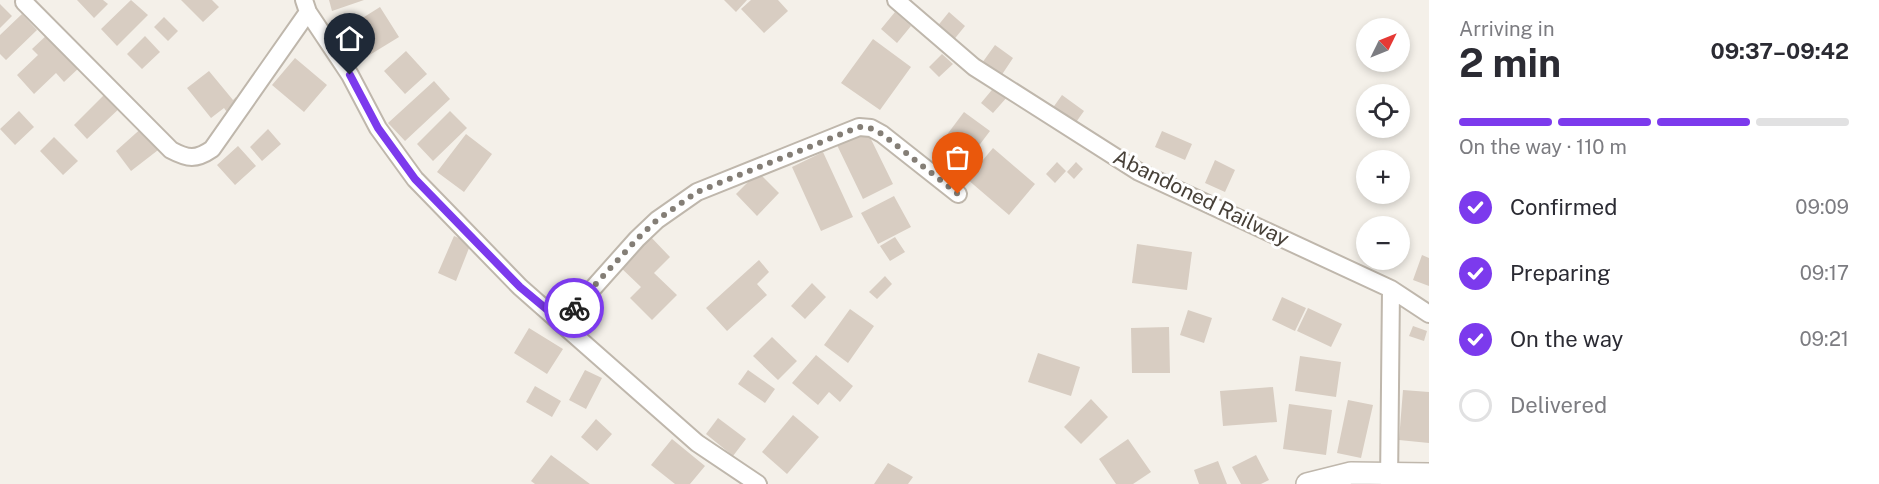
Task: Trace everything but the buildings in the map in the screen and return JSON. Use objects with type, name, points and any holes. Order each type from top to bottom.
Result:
[{"type":"street","name":"Abandoned Railway","points":[[896,0],[974,67],[1139,172],[1391,289],[1429,314]]},
{"type":"street","points":[[24,2],[171,150],[185,158],[200,158],[212,149],[306,6],[350,75],[378,128],[415,179],[520,287],[697,443],[758,484]]},
{"type":"street","points":[[562,322],[637,239],[657,220],[697,192],[859,127],[870,128],[882,134],[958,194]]},
{"type":"street","points":[[1389,479],[1391,289]]},
{"type":"street","points":[[1307,484],[1351,473],[1389,479],[1429,474]]},
{"type":"way so far","points":[[574,308],[657,220],[697,192],[859,127],[870,128],[882,134],[958,194]]},
{"type":"route","points":[[350,75],[378,128],[415,179],[520,287],[562,322],[574,308]]}]
